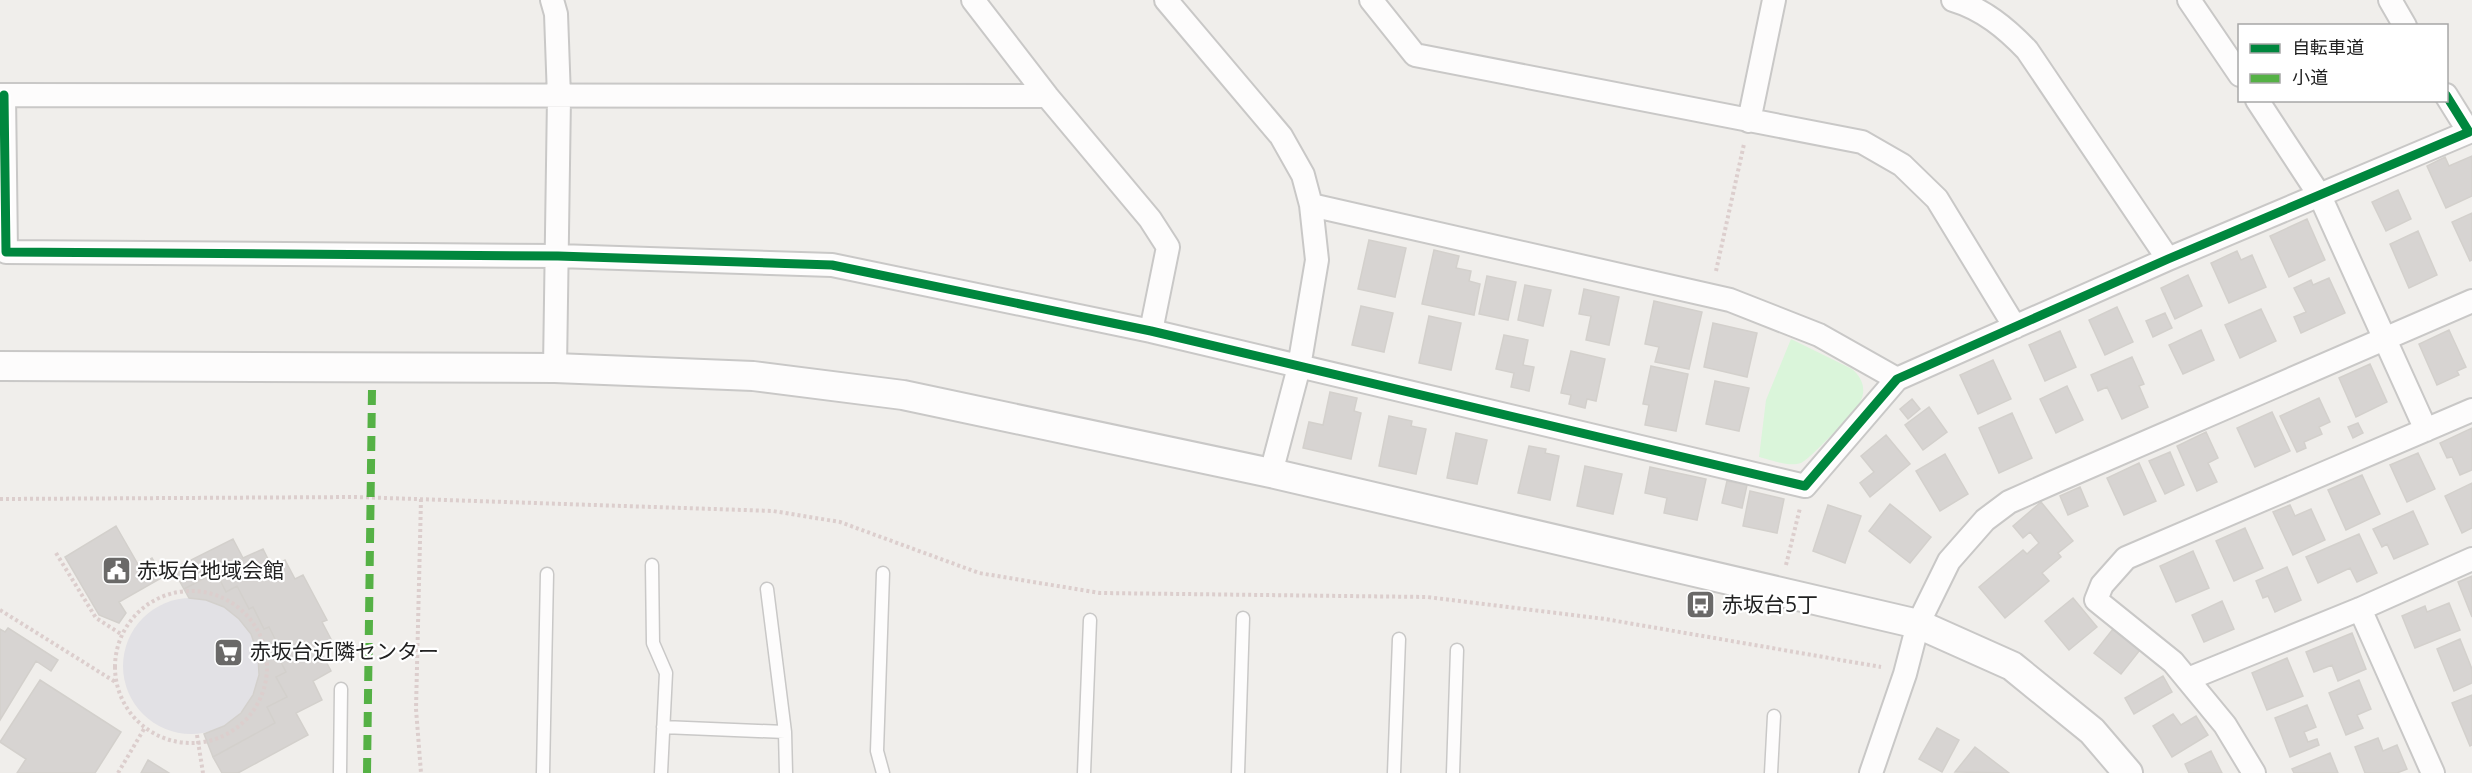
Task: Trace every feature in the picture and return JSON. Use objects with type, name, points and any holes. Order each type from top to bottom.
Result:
[{"type":"street","points":[[552,0],[556,14],[560,97],[555,368]]},
{"type":"street","points":[[973,0],[1047,96],[1150,219],[1168,247],[1151,331]]},
{"type":"street","points":[[1166,0],[1281,136],[1303,175],[1311,205],[1317,260],[1299,367],[1271,473]]},
{"type":"street","points":[[1371,0],[1415,55],[1862,142],[1902,165],[1937,199],[2015,327]]},
{"type":"street","points":[[1749,121],[1774,0]]},
{"type":"street","points":[[1953,0],[1968,4],[2005,27],[2027,50],[2168,259]]},
{"type":"street","points":[[2189,0],[2238,72]]},
{"type":"street","points":[[2390,0],[2404,24]]},
{"type":"street","points":[[1047,96],[2,95],[6,252],[558,256],[832,265],[1151,331],[1805,486],[1897,379],[2168,259],[2469,132],[2448,98]]},
{"type":"street","points":[[2258,102],[2320,196],[2426,430]]},
{"type":"street","points":[[1311,205],[1730,300],[1819,335],[1897,379]]},
{"type":"street","points":[[1871,773],[1905,674],[1918,624],[1949,561],[1984,520],[2009,502],[2472,301]]},
{"type":"street","points":[[0,366],[555,368],[753,376],[903,394],[1271,473],[1918,624],[2012,666],[2092,731],[2128,773]]},
{"type":"street","points":[[2254,773],[2225,725],[2173,662],[2096,600],[2102,585],[2126,558],[2472,410]]},
{"type":"street","points":[[2188,679],[2360,609],[2472,559]]},
{"type":"street","points":[[2360,609],[2433,773]]},
{"type":"lane","points":[[652,566],[653,643],[666,673],[661,773]]},
{"type":"lane","points":[[883,573],[877,751],[883,773]]},
{"type":"lane","points":[[543,773],[547,574]]},
{"type":"lane","points":[[767,589],[785,732],[786,773]]},
{"type":"lane","points":[[1238,773],[1243,618]]},
{"type":"lane","points":[[1084,773],[1090,621]]},
{"type":"lane","points":[[1394,773],[1399,639]]},
{"type":"lane","points":[[1453,773],[1457,650]]},
{"type":"lane","points":[[340,773],[341,689]]},
{"type":"lane","points":[[1771,773],[1774,716]]},
{"type":"lane","points":[[663,727],[785,732]]},
{"type":"path","points":[[1711,295],[1749,121]]},
{"type":"path","points":[[1779,592],[1805,486]]},
{"type":"path","points":[[0,499],[385,498],[773,511],[840,522],[979,573],[1100,592],[1427,597],[1605,619],[1885,668],[1905,674]]},
{"type":"path","points":[[421,499],[416,709],[421,773]]},
{"type":"path","points":[[56,553],[96,618],[121,634]]},
{"type":"path","points":[[186,591],[206,593],[228,601],[247,616],[260,635],[266,657],[266,681],[258,703],[245,722],[226,736],[198,743],[182,743],[144,729],[129,711],[118,683],[117,654],[121,634],[132,617],[148,604],[166,595],[186,591]]},
{"type":"path","points":[[0,610],[118,683]]},
{"type":"path","points":[[118,773],[144,729]]},
{"type":"path","points":[[197,735],[203,773]]},
{"type":"green space","points":[[1791,339],[1852,369],[1861,380],[1863,393],[1857,407],[1832,435],[1801,463],[1791,464],[1759,457],[1766,400]]},
{"type":"shaded area","points":[[191,598],[217,604],[239,618],[253,640],[259,666],[253,692],[239,714],[217,728],[191,734],[165,728],[143,714],[129,692],[123,666],[129,640],[143,618],[165,604]]},
{"type":"building","points":[[2472,156],[2472,196],[2446,208],[2427,166],[2445,157],[2449,166]]},
{"type":"building","points":[[2398,190],[2411,219],[2386,231],[2372,202]]},
{"type":"building","points":[[2472,213],[2472,260],[2470,261],[2452,222]]},
{"type":"building","points":[[2307,219],[2325,260],[2289,277],[2270,236]]},
{"type":"building","points":[[2418,231],[2437,275],[2409,288],[2390,244]]},
{"type":"building","points":[[1369,240],[1406,248],[1395,297],[1358,289]]},
{"type":"building","points":[[1434,250],[1459,256],[1456,268],[1471,271],[1469,281],[1480,284],[1474,315],[1422,304]]},
{"type":"building","points":[[2237,251],[2241,260],[2252,255],[2266,287],[2229,303],[2211,263]]},
{"type":"building","points":[[2188,275],[2202,306],[2175,319],[2161,288]]},
{"type":"building","points":[[1487,276],[1516,282],[1508,320],[1479,314]]},
{"type":"building","points":[[2329,278],[2345,313],[2301,333],[2294,317],[2306,312],[2294,288],[2311,280],[2313,285]]},
{"type":"building","points":[[1525,285],[1551,290],[1543,326],[1518,320]]},
{"type":"building","points":[[1584,289],[1619,297],[1609,345],[1586,340],[1591,316],[1579,314]]},
{"type":"building","points":[[1654,301],[1702,312],[1689,369],[1655,362],[1659,347],[1645,344]]},
{"type":"building","points":[[1361,306],[1393,313],[1384,352],[1352,345]]},
{"type":"building","points":[[2117,307],[2133,342],[2105,355],[2089,320]]},
{"type":"building","points":[[2261,309],[2276,341],[2240,358],[2225,325]]},
{"type":"building","points":[[2165,313],[2172,328],[2153,337],[2146,321]]},
{"type":"building","points":[[1429,316],[1461,323],[1451,370],[1419,363]]},
{"type":"building","points":[[1713,323],[1757,333],[1747,377],[1704,367]]},
{"type":"building","points":[[2201,330],[2214,360],[2183,374],[2169,345]]},
{"type":"building","points":[[2449,330],[2466,367],[2457,371],[2459,375],[2437,385],[2419,344]]},
{"type":"building","points":[[2060,331],[2076,367],[2045,381],[2029,345]]},
{"type":"building","points":[[1504,335],[1528,340],[1523,365],[1534,367],[1529,391],[1511,387],[1514,373],[1496,369]]},
{"type":"building","points":[[1571,351],[1605,359],[1596,401],[1587,399],[1585,408],[1569,404],[1571,395],[1561,393]]},
{"type":"building","points":[[2132,357],[2144,384],[2139,386],[2148,407],[2122,419],[2107,387],[2098,391],[2091,375]]},
{"type":"building","points":[[1993,360],[2011,399],[1978,414],[1960,375]]},
{"type":"building","points":[[2370,364],[2387,402],[2356,417],[2339,378]]},
{"type":"building","points":[[1651,366],[1688,374],[1676,431],[1645,425],[1649,405],[1643,404]]},
{"type":"building","points":[[1715,381],[1749,388],[1739,431],[1706,424]]},
{"type":"building","points":[[2067,386],[2083,420],[2056,433],[2040,399]]},
{"type":"building","points":[[1330,392],[1357,398],[1354,411],[1361,413],[1351,459],[1303,448],[1309,422],[1323,425]]},
{"type":"building","points":[[2319,398],[2330,422],[2319,427],[2322,434],[2304,442],[2306,448],[2297,452],[2280,416]]},
{"type":"building","points":[[1912,399],[1920,409],[1908,419],[1900,409]]},
{"type":"building","points":[[1929,407],[1947,432],[1923,450],[1905,425]]},
{"type":"building","points":[[2272,412],[2290,451],[2255,467],[2237,428]]},
{"type":"building","points":[[2012,413],[2032,458],[1999,473],[1979,428]]},
{"type":"building","points":[[1389,416],[1412,421],[1411,426],[1426,429],[1416,474],[1379,466]]},
{"type":"building","points":[[2358,423],[2363,433],[2353,438],[2348,427]]},
{"type":"building","points":[[2472,428],[2472,470],[2460,475],[2452,457],[2447,458],[2440,443]]},
{"type":"building","points":[[2206,432],[2218,458],[2208,463],[2217,482],[2197,491],[2177,446]]},
{"type":"building","points":[[1456,433],[1487,440],[1477,484],[1447,478]]},
{"type":"building","points":[[1886,435],[1910,464],[1870,497],[1860,483],[1874,472],[1861,456]]},
{"type":"building","points":[[1529,446],[1546,449],[1545,453],[1559,456],[1550,500],[1518,493]]},
{"type":"building","points":[[2170,452],[2184,485],[2165,494],[2149,461]]},
{"type":"building","points":[[2418,453],[2435,489],[2407,502],[2390,465]]},
{"type":"building","points":[[1945,454],[1968,494],[1940,511],[1916,471]]},
{"type":"building","points":[[2139,463],[2156,501],[2124,515],[2107,478]]},
{"type":"building","points":[[1585,466],[1622,474],[1613,514],[1577,506]]},
{"type":"building","points":[[1650,467],[1706,479],[1697,520],[1664,513],[1667,498],[1645,493]]},
{"type":"building","points":[[2362,475],[2380,514],[2346,530],[2328,490]]},
{"type":"building","points":[[1727,481],[1747,485],[1742,508],[1722,503]]},
{"type":"building","points":[[2472,483],[2472,528],[2462,533],[2445,496]]},
{"type":"building","points":[[2080,487],[2088,506],[2068,515],[2060,496]]},
{"type":"building","points":[[1750,491],[1784,499],[1777,533],[1743,526]]},
{"type":"building","points":[[2041,502],[2073,541],[2058,553],[2061,557],[2042,573],[2049,581],[2005,618],[1979,587],[2023,550],[2027,554],[2039,543],[2030,532],[2023,538],[2013,526]]},
{"type":"building","points":[[1890,504],[1931,537],[1910,563],[1869,531]]},
{"type":"building","points":[[1828,505],[1861,516],[1845,563],[1813,551]]},
{"type":"building","points":[[2290,505],[2295,516],[2311,509],[2325,540],[2293,555],[2273,512]]},
{"type":"building","points":[[2413,511],[2428,544],[2394,559],[2387,544],[2382,547],[2373,529]]},
{"type":"building","name":"赤坂台地域会館","points":[[116,526],[139,566],[152,558],[163,577],[119,602],[126,613],[119,623],[99,615],[65,557]]},
{"type":"building","points":[[2245,528],[2263,568],[2234,581],[2216,541]]},
{"type":"building","points":[[2359,534],[2377,573],[2357,582],[2350,568],[2318,583],[2306,557]]},
{"type":"building","points":[[233,539],[243,558],[263,549],[272,567],[285,560],[295,579],[303,575],[327,620],[322,622],[333,643],[320,650],[331,671],[313,681],[322,700],[296,713],[308,735],[238,773],[222,773],[213,757],[275,723],[267,707],[287,697],[276,677],[286,672],[274,649],[279,647],[269,627],[264,629],[253,607],[249,609],[237,586],[226,592],[216,572],[184,589],[173,569]]},
{"type":"building","points":[[2193,551],[2209,588],[2176,602],[2160,566]]},
{"type":"building","points":[[2287,567],[2301,600],[2275,612],[2268,596],[2263,598],[2256,581]]},
{"type":"building","points":[[216,572],[226,592],[237,586],[249,609],[253,607],[264,629],[269,627],[279,647],[274,649],[286,672],[276,677],[287,697],[267,707],[275,723],[213,757],[204,734],[224,726],[241,713],[253,695],[259,675],[258,654],[251,634],[239,619],[224,607],[206,600],[189,598],[184,589]]},
{"type":"building","points":[[2472,576],[2472,617],[2458,582]]},
{"type":"building","points":[[2073,598],[2097,627],[2069,650],[2045,621]]},
{"type":"building","points":[[2222,601],[2234,629],[2204,642],[2192,615]]},
{"type":"building","points":[[2449,603],[2460,630],[2415,648],[2402,616],[2425,606],[2427,612]]},
{"type":"building","points":[[8,628],[58,660],[51,671],[36,661],[0,720],[0,629],[5,632]]},
{"type":"building","points":[[2113,629],[2140,650],[2121,674],[2094,653]]},
{"type":"building","points":[[2352,633],[2366,669],[2338,681],[2332,665],[2314,672],[2306,652]]},
{"type":"building","points":[[2460,639],[2472,669],[2472,683],[2454,691],[2437,649]]},
{"type":"building","points":[[2287,658],[2303,696],[2267,710],[2252,673]]},
{"type":"building","points":[[2163,676],[2172,692],[2134,714],[2125,698]]},
{"type":"building","points":[[40,680],[121,732],[95,773],[17,773],[26,759],[0,742]]},
{"type":"building","points":[[2359,680],[2371,709],[2357,715],[2363,728],[2346,735],[2329,693]]},
{"type":"building","points":[[2472,695],[2472,745],[2470,746],[2452,703]]},
{"type":"building","points":[[2307,705],[2316,727],[2304,732],[2308,742],[2317,739],[2319,745],[2290,757],[2275,718]]},
{"type":"building","points":[[2173,714],[2181,725],[2196,716],[2208,735],[2172,757],[2153,726]]},
{"type":"building","points":[[1937,728],[1959,740],[1942,772],[1919,759]]},
{"type":"building","points":[[2378,738],[2383,751],[2397,745],[2407,769],[2397,773],[2365,773],[2355,747]]},
{"type":"building","points":[[1975,747],[2009,773],[1955,772]]},
{"type":"building","points":[[2211,751],[2222,773],[2189,773],[2185,764]]},
{"type":"building","points":[[2330,753],[2338,773],[2294,773],[2292,769]]},
{"type":"building","points":[[148,760],[169,773],[141,773]]},
{"type":"marked path","points":[[367,773],[372,390]]},
{"type":"cycle path","points":[[4,95],[6,252],[558,256],[832,265],[1151,331],[1805,486],[1897,379],[2168,259],[2469,132],[2448,98]]},
{"type":"place","name":"赤坂台地域会館","points":[[116,571]]},
{"type":"place","name":"赤坂台5丁","points":[[1701,605]]},
{"type":"place","name":"赤坂台近隣センター","points":[[229,652]]}]
